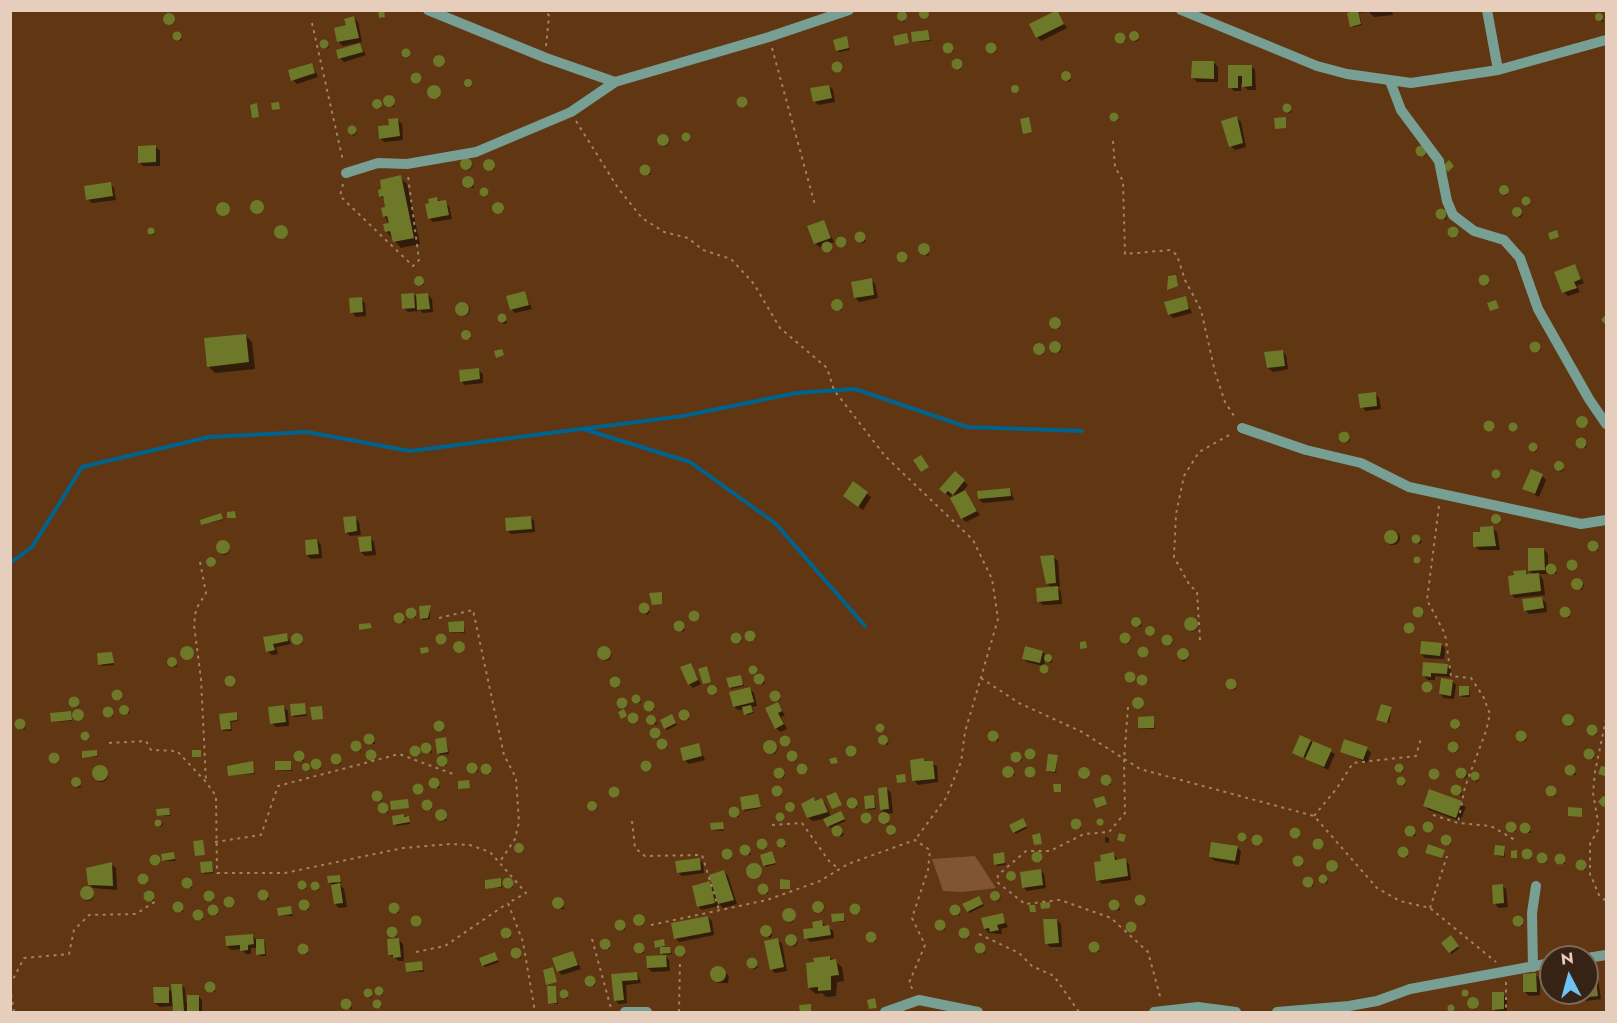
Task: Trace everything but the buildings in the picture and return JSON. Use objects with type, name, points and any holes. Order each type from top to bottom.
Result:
[{"type":"street","points":[[428,10],[546,58],[615,82]]},
{"type":"street","points":[[346,172],[378,163],[407,164],[465,155],[571,112],[615,82],[769,37],[849,10]]},
{"type":"street","points":[[1181,10],[1317,66],[1390,81],[1424,82],[1498,70],[1606,40]]},
{"type":"street","points":[[1487,10],[1498,70]]},
{"type":"street","points":[[1390,81],[1401,110],[1439,161],[1447,201],[1453,215],[1474,231],[1504,240],[1520,258],[1538,309],[1589,399],[1606,424]]},
{"type":"street","points":[[1242,428],[1306,450],[1360,463],[1409,487],[1581,524],[1606,520]]},
{"type":"street","points":[[1533,967],[1532,913],[1536,886]]},
{"type":"street","points":[[1277,1012],[1349,1006],[1377,1001],[1410,989],[1539,966]]},
{"type":"street","points":[[885,1012],[919,1000],[978,1012]]},
{"type":"street","points":[[1159,1012],[1198,1007],[1236,1012]]},
{"type":"street","points":[[625,1012],[647,1012]]},
{"type":"path","points":[[546,10],[549,16],[546,58]]},
{"type":"path","points":[[769,37],[815,205]]},
{"type":"path","points":[[571,112],[618,188],[642,218],[664,232],[688,238],[703,250],[730,259],[754,284],[780,328],[827,368],[834,390],[885,456],[973,540],[992,579],[998,619],[965,732],[961,762],[946,798],[915,840],[839,869],[820,881],[767,900],[651,925]]},
{"type":"path","points":[[1113,141],[1115,167],[1123,181],[1125,254],[1170,250],[1177,255],[1185,280],[1202,310],[1215,372],[1225,402],[1242,428],[1199,452],[1184,476],[1176,514],[1174,557],[1190,586],[1197,591],[1200,640]]},
{"type":"path","points":[[1441,494],[1427,600],[1445,634],[1451,676],[1471,678],[1483,696],[1490,714],[1465,787],[1458,823]]},
{"type":"path","points":[[200,562],[206,593],[196,609],[194,625],[201,679],[206,782]]},
{"type":"path","points":[[438,618],[472,610],[504,755],[516,778],[519,822],[515,839],[499,862]]},
{"type":"path","points":[[980,678],[1019,703],[1082,732],[1140,769],[1314,816],[1377,888],[1400,901],[1430,909],[1487,952],[1506,972],[1506,1012]]},
{"type":"path","points":[[1128,707],[1124,760],[1125,813],[1109,832],[1084,834],[1050,851],[1026,851],[998,875],[997,882],[1025,903],[1060,900],[1111,918],[1148,952],[1159,1012]]},
{"type":"path","points":[[1606,719],[1595,772],[1593,794],[1599,828],[1590,844],[1590,874],[1599,895],[1606,901]]},
{"type":"path","points":[[1314,816],[1353,763],[1416,756],[1421,738]]},
{"type":"path","points":[[109,743],[146,741],[151,750],[177,751],[206,782],[216,796],[215,842],[218,873],[285,873],[403,848],[450,844],[470,845],[490,852],[526,892],[445,946],[416,952]]},
{"type":"path","points":[[215,842],[261,835],[278,786],[399,754],[453,774]]},
{"type":"path","points":[[1433,815],[1458,823],[1491,826],[1515,840]]},
{"type":"path","points":[[632,821],[635,848],[645,856],[702,855],[719,910]]},
{"type":"path","points":[[772,825],[802,823],[829,861],[839,869]]},
{"type":"path","points":[[915,840],[930,850],[928,870],[912,918],[925,945],[909,983],[919,1000]]},
{"type":"path","points":[[1430,909],[1447,856]]},
{"type":"path","points":[[14,1012],[10,986],[24,958],[69,954],[74,930],[88,915],[136,914],[156,901]]},
{"type":"path","points":[[508,903],[523,942],[535,1012]]},
{"type":"path","points":[[979,934],[1018,953],[1032,966],[1054,976],[1078,1012]]},
{"type":"path","points":[[592,939],[612,1012]]},
{"type":"path","points":[[679,1012],[680,960]]},
{"type":"shaded area","points":[[975,856],[996,888],[962,892],[943,891],[932,859]]},
{"type":"waterway","points":[[10,563],[32,547],[82,467],[209,437],[307,432],[410,451],[683,416],[796,393],[855,389],[967,427],[1082,431]]},
{"type":"waterway","points":[[583,429],[690,462],[775,523],[865,626]]}]
